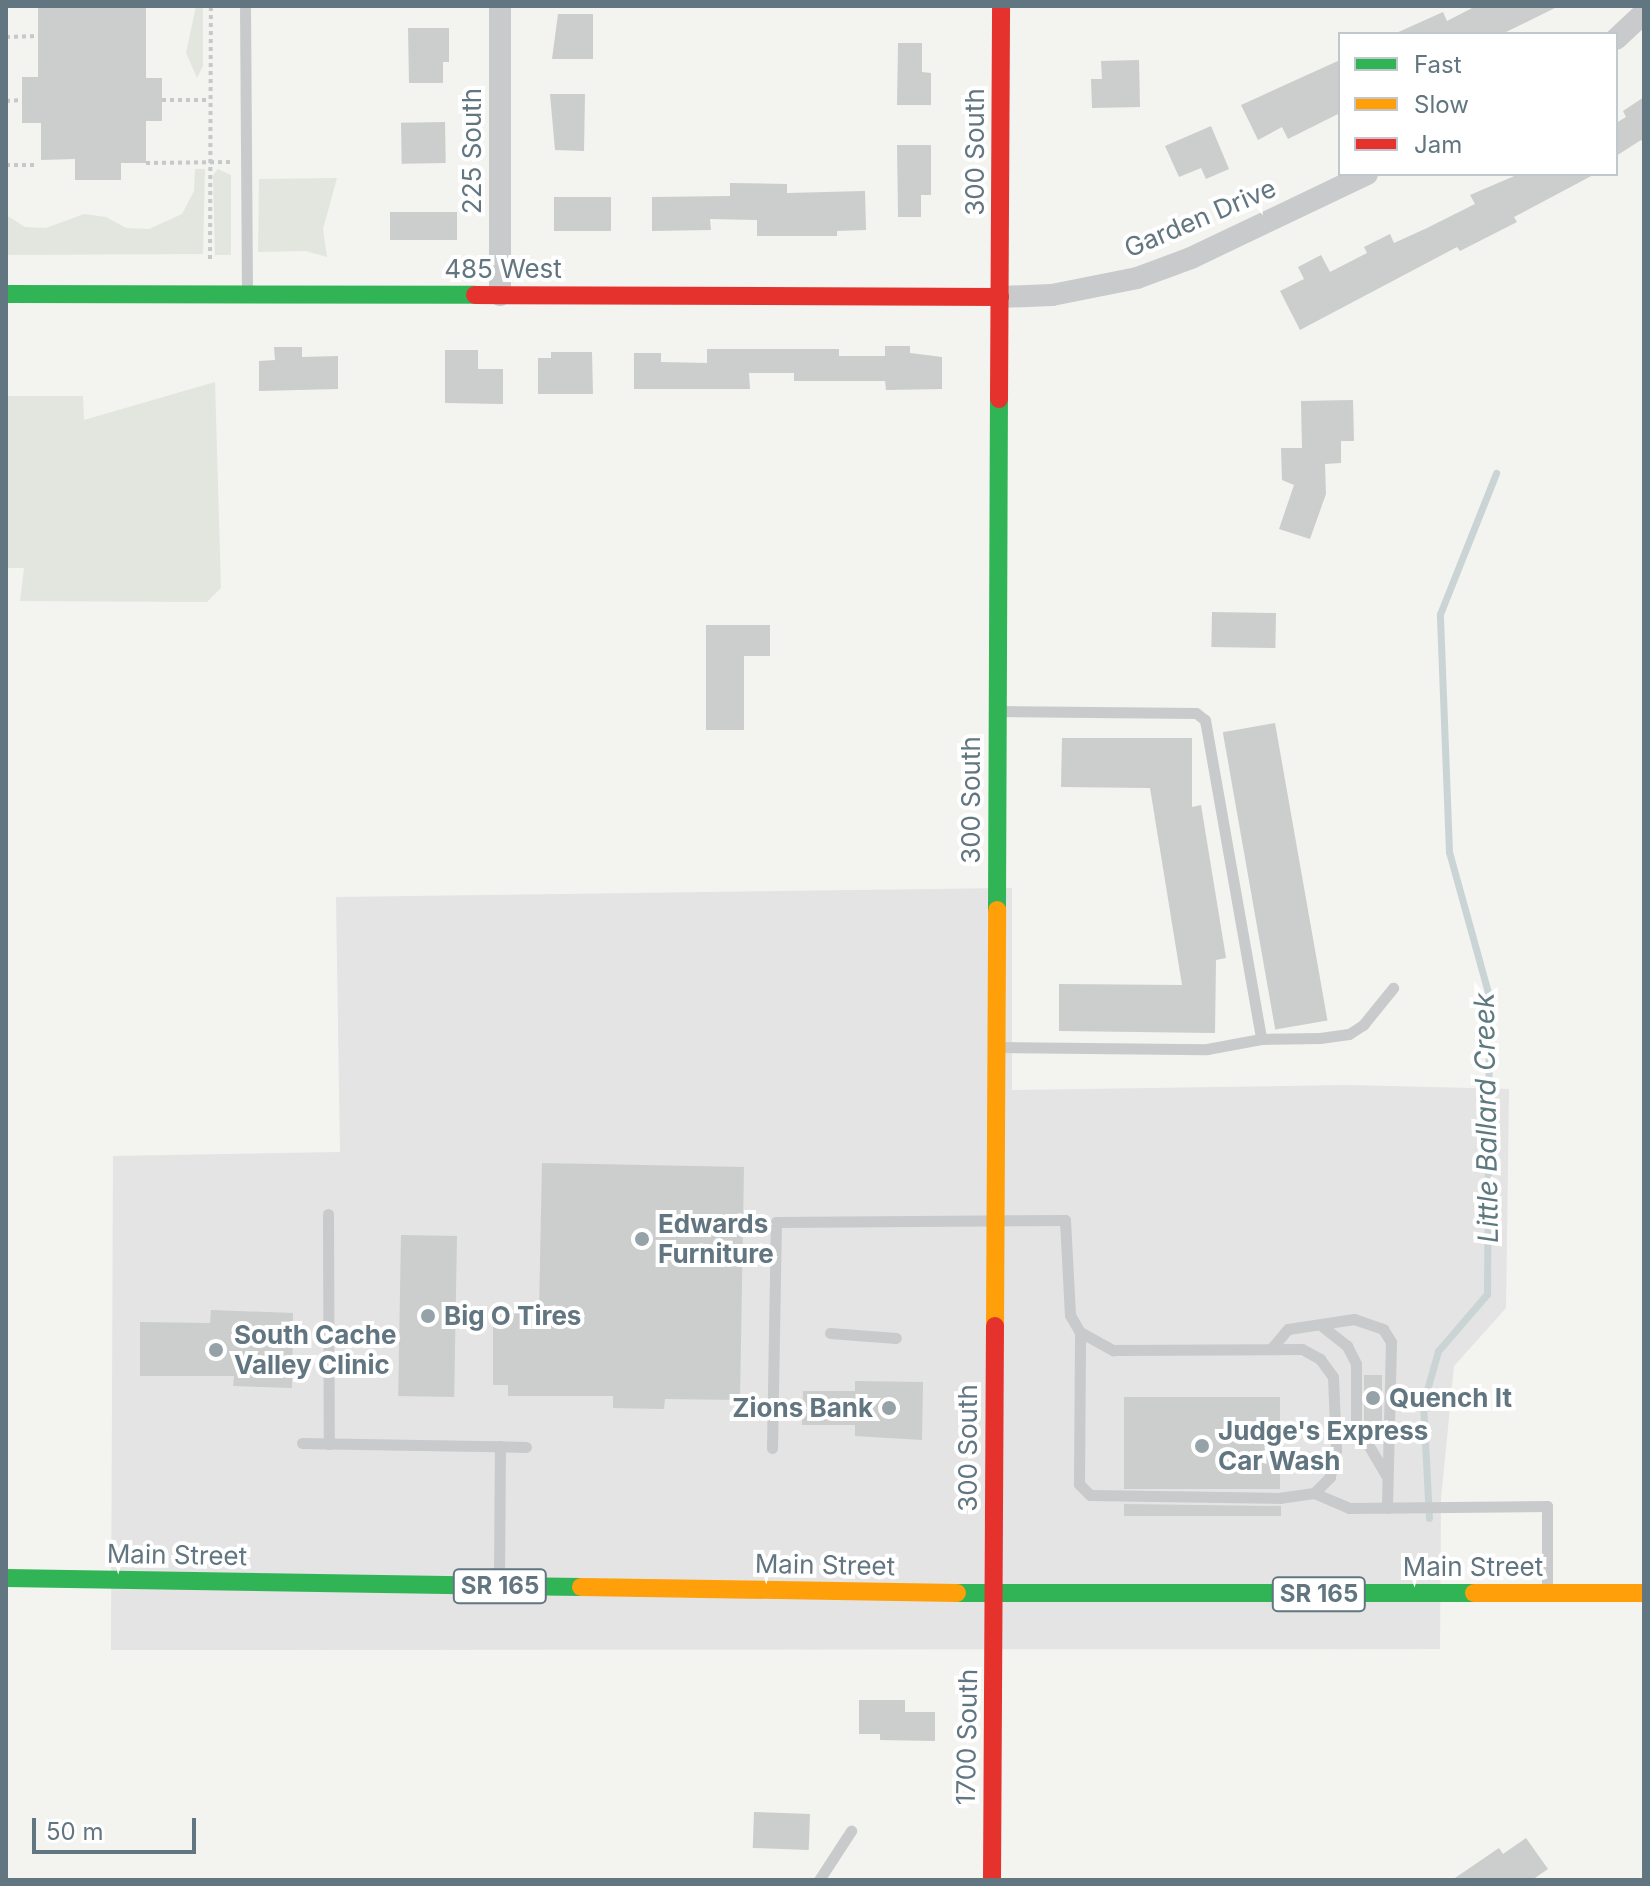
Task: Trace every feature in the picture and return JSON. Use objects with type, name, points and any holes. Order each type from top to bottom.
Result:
[{"type":"street","name":"225 South","points":[[500,6],[500,295]]},
{"type":"street","name":"300 South","points":[[994,1594],[993,1221],[1001,6]]},
{"type":"street","points":[[1618,37],[1644,13]]},
{"type":"street","name":"Garden Drive","points":[[1000,297],[1052,295],[1137,278],[1191,258],[1363,176]]},
{"type":"street","name":"485 West","points":[[6,294],[1000,297]]},
{"type":"street","name":"Main Street","points":[[6,1578],[994,1594],[1644,1593]]},
{"type":"street","name":"1700 South","points":[[992,1880],[994,1594]]},
{"type":"lane","points":[[245,6],[247,295]]},
{"type":"lane","points":[[998,711],[1196,713],[1205,720],[1261,1039]]},
{"type":"lane","points":[[995,1047],[1207,1049],[1261,1039],[1349,1034],[1393,988]]},
{"type":"lane","points":[[328,1214],[329,1444]]},
{"type":"lane","points":[[772,1448],[776,1222],[1065,1220],[1070,1315],[1080,1332],[1079,1484],[1090,1495],[1280,1498],[1314,1493],[1349,1508],[1547,1506],[1547,1593]]},
{"type":"lane","points":[[1271,1349],[1288,1329],[1323,1327],[1354,1319],[1371,1322],[1391,1342],[1387,1508]]},
{"type":"lane","points":[[1323,1327],[1347,1346],[1356,1364],[1356,1424],[1386,1475]]},
{"type":"lane","points":[[1080,1332],[1113,1350],[1302,1349],[1320,1359],[1333,1377],[1336,1450],[1330,1477],[1314,1493]]},
{"type":"lane","points":[[830,1333],[896,1338]]},
{"type":"lane","points":[[302,1443],[526,1447]]},
{"type":"lane","points":[[499,1586],[500,1446]]},
{"type":"lane","points":[[819,1880],[851,1831]]},
{"type":"path","points":[[210,259],[211,6]]},
{"type":"path","points":[[6,37],[38,36]]},
{"type":"path","points":[[6,101],[22,100]]},
{"type":"path","points":[[162,100],[210,100]]},
{"type":"path","points":[[146,163],[233,162]]},
{"type":"path","points":[[6,165],[35,165]]},
{"type":"shaded area","points":[[196,6],[203,6],[203,66],[197,78],[186,53]]},
{"type":"shaded area","points":[[195,169],[205,169],[203,254],[6,255],[6,215],[25,227],[46,228],[84,214],[106,217],[126,228],[149,229],[182,214],[194,191]]},
{"type":"shaded area","points":[[218,169],[231,175],[231,255],[215,255],[213,175]]},
{"type":"shaded area","points":[[337,178],[323,229],[327,257],[306,251],[258,252],[259,179]]},
{"type":"shaded area","points":[[215,382],[221,588],[207,602],[20,601],[24,568],[6,568],[6,396],[83,396],[84,420]]},
{"type":"shaded area","points":[[1012,888],[1012,1090],[1348,1085],[1509,1089],[1506,1308],[1454,1366],[1441,1499],[1440,1649],[111,1650],[113,1156],[340,1152],[336,897]]},
{"type":"building","points":[[38,6],[146,6],[146,78],[162,78],[162,121],[146,121],[146,163],[121,163],[121,180],[75,180],[75,159],[41,160],[41,123],[22,123],[22,77],[38,77]]},
{"type":"building","points":[[1476,6],[1559,6],[1506,32],[1398,32],[1443,12],[1447,21]]},
{"type":"building","points":[[558,14],[593,14],[593,59],[552,59]]},
{"type":"building","points":[[408,28],[449,28],[449,62],[443,62],[443,83],[409,83]]},
{"type":"building","points":[[898,43],[922,43],[922,72],[931,73],[931,105],[897,105]]},
{"type":"building","points":[[1139,60],[1140,107],[1092,108],[1091,79],[1102,79],[1101,61]]},
{"type":"building","points":[[1338,61],[1338,114],[1288,139],[1282,127],[1258,140],[1241,105]]},
{"type":"building","points":[[550,94],[585,94],[584,151],[555,150]]},
{"type":"building","points":[[1644,97],[1644,144],[1641,140],[1618,155],[1618,122],[1626,117],[1623,111]]},
{"type":"building","points":[[445,122],[446,163],[402,164],[401,123]]},
{"type":"building","points":[[1211,126],[1229,169],[1206,179],[1201,168],[1179,177],[1165,146]]},
{"type":"building","points":[[897,145],[931,145],[931,195],[921,195],[921,217],[898,217]]},
{"type":"building","points":[[1514,176],[1591,176],[1514,217],[1517,222],[1460,251],[1457,247],[1300,330],[1280,291],[1304,279],[1298,267],[1321,255],[1330,272],[1367,253],[1364,247],[1390,234],[1394,243],[1475,204],[1470,195]]},
{"type":"building","points":[[730,183],[787,184],[787,193],[865,191],[866,230],[837,231],[837,236],[757,236],[757,220],[710,219],[711,230],[652,231],[652,197],[730,196]]},
{"type":"building","points":[[554,197],[611,197],[611,231],[554,231]]},
{"type":"building","points":[[390,212],[457,212],[457,240],[390,240]]},
{"type":"building","points":[[885,346],[910,346],[910,353],[942,357],[942,389],[886,390],[885,381],[794,381],[794,373],[749,373],[750,389],[634,389],[634,353],[661,353],[661,362],[707,363],[707,349],[839,349],[839,356],[885,356]]},
{"type":"building","points":[[274,347],[302,347],[302,357],[338,356],[338,389],[259,391],[259,361],[275,360]]},
{"type":"building","points":[[445,350],[478,350],[478,369],[503,369],[503,404],[445,403]]},
{"type":"building","points":[[551,352],[592,352],[593,394],[538,394],[538,358],[551,358]]},
{"type":"building","points":[[1353,400],[1354,441],[1341,441],[1341,463],[1325,464],[1326,494],[1310,539],[1279,529],[1294,485],[1282,480],[1281,448],[1302,448],[1301,401]]},
{"type":"building","points":[[1212,612],[1276,613],[1275,648],[1211,647]]},
{"type":"building","points":[[706,625],[770,625],[770,656],[744,656],[744,730],[706,730]]},
{"type":"building","points":[[1275,723],[1327,1020],[1275,1030],[1223,732]]},
{"type":"building","points":[[1062,738],[1192,738],[1192,807],[1201,805],[1226,958],[1216,960],[1215,1033],[1059,1031],[1059,984],[1182,985],[1150,788],[1061,787]]},
{"type":"building","name":"Edwards Furniture","points":[[542,1163],[744,1167],[740,1400],[665,1399],[664,1409],[613,1408],[613,1396],[508,1396],[508,1385],[493,1385],[493,1312],[539,1312]]},
{"type":"building","name":"Big O Tires","points":[[401,1235],[457,1236],[454,1397],[398,1396]]},
{"type":"building","name":"South Cache Valley Clinic","points":[[211,1310],[293,1313],[292,1388],[233,1386],[234,1376],[140,1376],[140,1322],[210,1323]]},
{"type":"building","name":"Quench It","points":[[1364,1375],[1382,1375],[1382,1422],[1364,1422]]},
{"type":"building","name":"Zions Bank","points":[[855,1381],[923,1382],[922,1440],[855,1436],[855,1425],[802,1425],[803,1391],[855,1391]]},
{"type":"building","name":"Judge's Express Car Wash","points":[[1124,1397],[1280,1397],[1280,1489],[1124,1489]]},
{"type":"building","points":[[1124,1504],[1281,1506],[1281,1516],[1124,1516]]},
{"type":"building","points":[[859,1700],[905,1700],[905,1712],[935,1712],[935,1741],[880,1740],[880,1734],[859,1734]]},
{"type":"building","points":[[754,1812],[810,1814],[809,1850],[753,1848]]},
{"type":"building","points":[[1526,1838],[1548,1869],[1532,1880],[1452,1880],[1499,1848],[1503,1854]]},
{"type":"waterway","name":"Little Ballard Creek","points":[[1429,1518],[1423,1404],[1438,1351],[1487,1294],[1489,996],[1449,852],[1440,614],[1496,473]]},
{"type":"traffic: fast","points":[[6,294],[475,295]]},
{"type":"traffic: fast","points":[[997,910],[999,399]]},
{"type":"traffic: fast","points":[[6,1578],[581,1587]]},
{"type":"traffic: fast","points":[[957,1593],[1474,1593]]},
{"type":"traffic: slow","points":[[995,1326],[997,910]]},
{"type":"traffic: slow","points":[[581,1587],[957,1593]]},
{"type":"traffic: slow","points":[[1474,1593],[1644,1593]]},
{"type":"traffic: jam","points":[[999,399],[1001,6]]},
{"type":"traffic: jam","points":[[475,295],[1000,297]]},
{"type":"traffic: jam","points":[[992,1880],[995,1326]]},
{"type":"place","name":"Edwards Furniture","points":[[642,1239]]},
{"type":"place","name":"Big O Tires","points":[[428,1316]]},
{"type":"place","name":"South Cache Valley Clinic","points":[[216,1350]]},
{"type":"place","name":"Quench It","points":[[1373,1398]]},
{"type":"place","name":"Zions Bank","points":[[889,1408]]},
{"type":"place","name":"Judge's Express Car Wash","points":[[1202,1446]]}]
